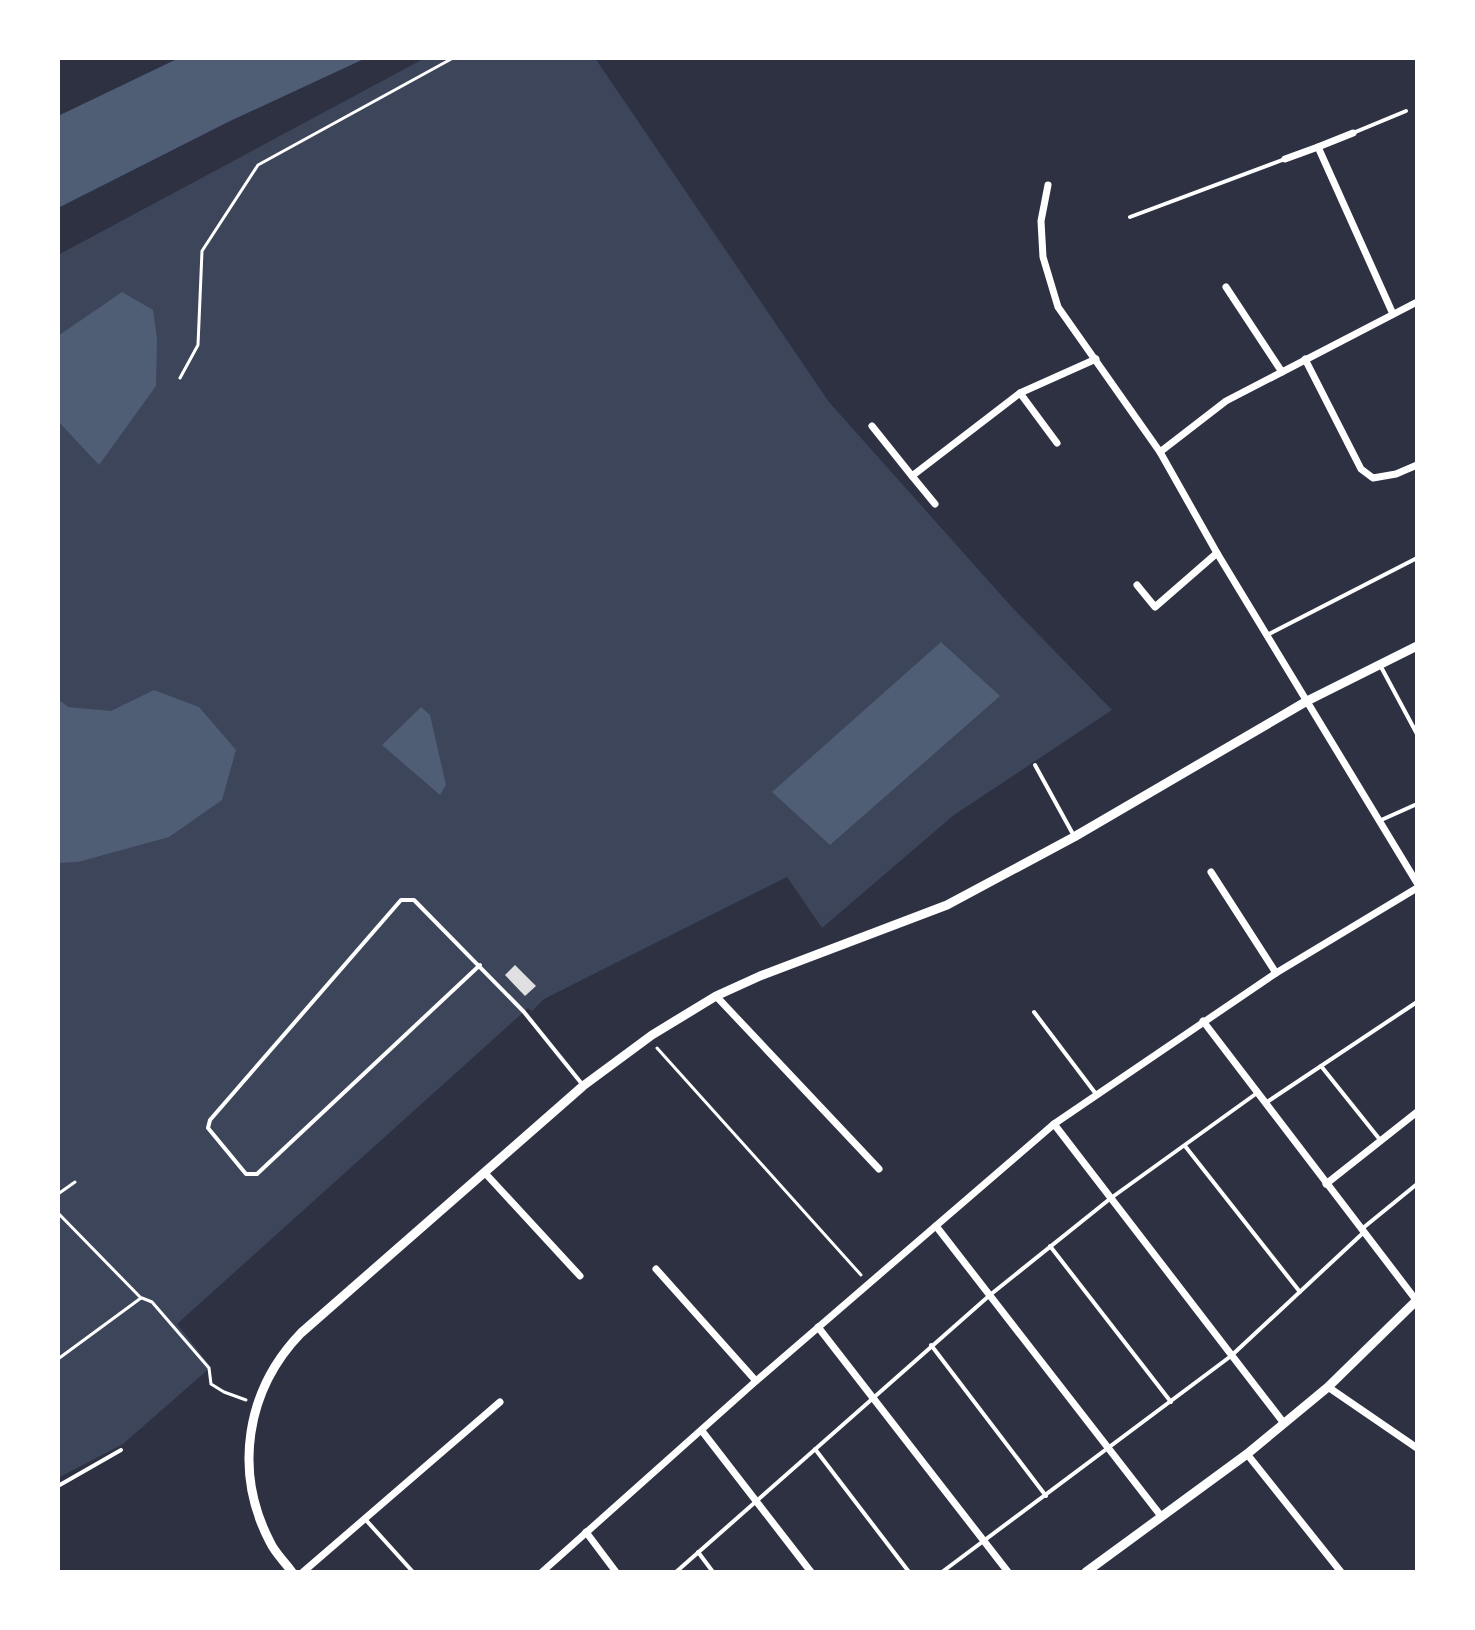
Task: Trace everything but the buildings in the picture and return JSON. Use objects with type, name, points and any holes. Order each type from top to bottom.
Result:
[{"type":"street","points":[[1285,159],[1353,133]]},
{"type":"street","points":[[1318,147],[1393,314]]},
{"type":"street","points":[[542,1572],[756,1381],[1054,1124],[1276,973],[1417,886],[1217,553],[1160,452],[1058,307],[1043,257],[1041,221],[1048,185]]},
{"type":"street","points":[[1226,287],[1282,372]]},
{"type":"street","points":[[1160,452],[1226,401],[1417,302]]},
{"type":"street","points":[[912,476],[1020,393],[1096,359]]},
{"type":"street","points":[[1305,359],[1361,469],[1373,478],[1396,474],[1417,465]]},
{"type":"street","points":[[1020,393],[1057,443]]},
{"type":"street","points":[[872,426],[935,504]]},
{"type":"street","points":[[1137,585],[1155,607],[1217,553]]},
{"type":"street","points":[[292,1572],[271,1545],[253,1499],[249,1473],[249,1440],[257,1404],[282,1353],[583,1086],[648,1038],[716,996],[760,976],[947,905],[1074,837],[1307,701],[1417,646]]},
{"type":"street","points":[[1211,872],[1276,973]]},
{"type":"street","points":[[716,996],[879,1169]]},
{"type":"street","points":[[1086,1572],[1247,1454],[1328,1387],[1417,1300],[1203,1021]]},
{"type":"street","points":[[1326,1184],[1417,1112]]},
{"type":"street","points":[[1054,1124],[1283,1422]]},
{"type":"street","points":[[485,1173],[580,1276]]},
{"type":"street","points":[[936,1226],[1161,1516]]},
{"type":"street","points":[[656,1269],[756,1381]]},
{"type":"street","points":[[818,1327],[1008,1572]]},
{"type":"street","points":[[1328,1387],[1417,1448]]},
{"type":"street","points":[[303,1572],[500,1402]]},
{"type":"street","points":[[702,1431],[811,1572]]},
{"type":"street","points":[[1247,1454],[1341,1572]]},
{"type":"street","points":[[586,1532],[616,1572]]},
{"type":"lane","points":[[1353,133],[1406,111]]},
{"type":"lane","points":[[1130,217],[1285,159]]},
{"type":"lane","points":[[1267,635],[1417,558]]},
{"type":"lane","points":[[1380,665],[1417,734]]},
{"type":"lane","points":[[1035,765],[1074,837]]},
{"type":"lane","points":[[1379,821],[1417,804]]},
{"type":"lane","points":[[480,965],[257,1174],[246,1174],[208,1128],[210,1120],[401,900],[414,900],[480,965],[524,1012],[583,1086]]},
{"type":"lane","points":[[1265,1103],[1417,1002]]},
{"type":"lane","points":[[1034,1012],[1098,1096]]},
{"type":"lane","points":[[1321,1066],[1381,1141]]},
{"type":"lane","points":[[676,1572],[990,1295],[1111,1198],[1257,1093]]},
{"type":"lane","points":[[1184,1145],[1300,1292]]},
{"type":"lane","points":[[942,1572],[1231,1356],[1362,1231],[1417,1184]]},
{"type":"lane","points":[[1050,1246],[1171,1402]]},
{"type":"lane","points":[[931,1345],[1046,1496]]},
{"type":"lane","points":[[815,1449],[909,1572]]},
{"type":"lane","points":[[58,1486],[121,1450]]},
{"type":"lane","points":[[365,1519],[413,1572]]},
{"type":"lane","points":[[698,1552],[713,1572]]},
{"type":"path","points":[[180,378],[198,345],[202,251],[258,165],[453,58]]},
{"type":"path","points":[[648,1038],[869,1283]]},
{"type":"path","points":[[58,1194],[75,1182]]},
{"type":"path","points":[[58,1213],[141,1298],[152,1302],[209,1368],[211,1384],[257,1404]]},
{"type":"path","points":[[58,1359],[141,1298]]},
{"type":"shaded area","points":[[179,58],[366,58],[230,121],[58,208],[58,116]]},
{"type":"shaded area","points":[[425,58],[595,58],[829,402],[1010,605],[1112,710],[954,815],[822,928],[787,877],[544,999],[532,1011],[528,1008],[177,1324],[211,1367],[123,1444],[58,1478],[58,255]]},
{"type":"shaded area","points":[[122,292],[153,310],[157,339],[156,386],[99,465],[58,421],[58,336]]},
{"type":"shaded area","points":[[941,642],[1000,696],[830,845],[772,792]]},
{"type":"shaded area","points":[[154,690],[199,707],[236,750],[222,800],[169,837],[78,862],[58,863],[58,699],[68,707],[111,711]]},
{"type":"shaded area","points":[[421,707],[430,715],[446,785],[440,795],[382,745]]}]
